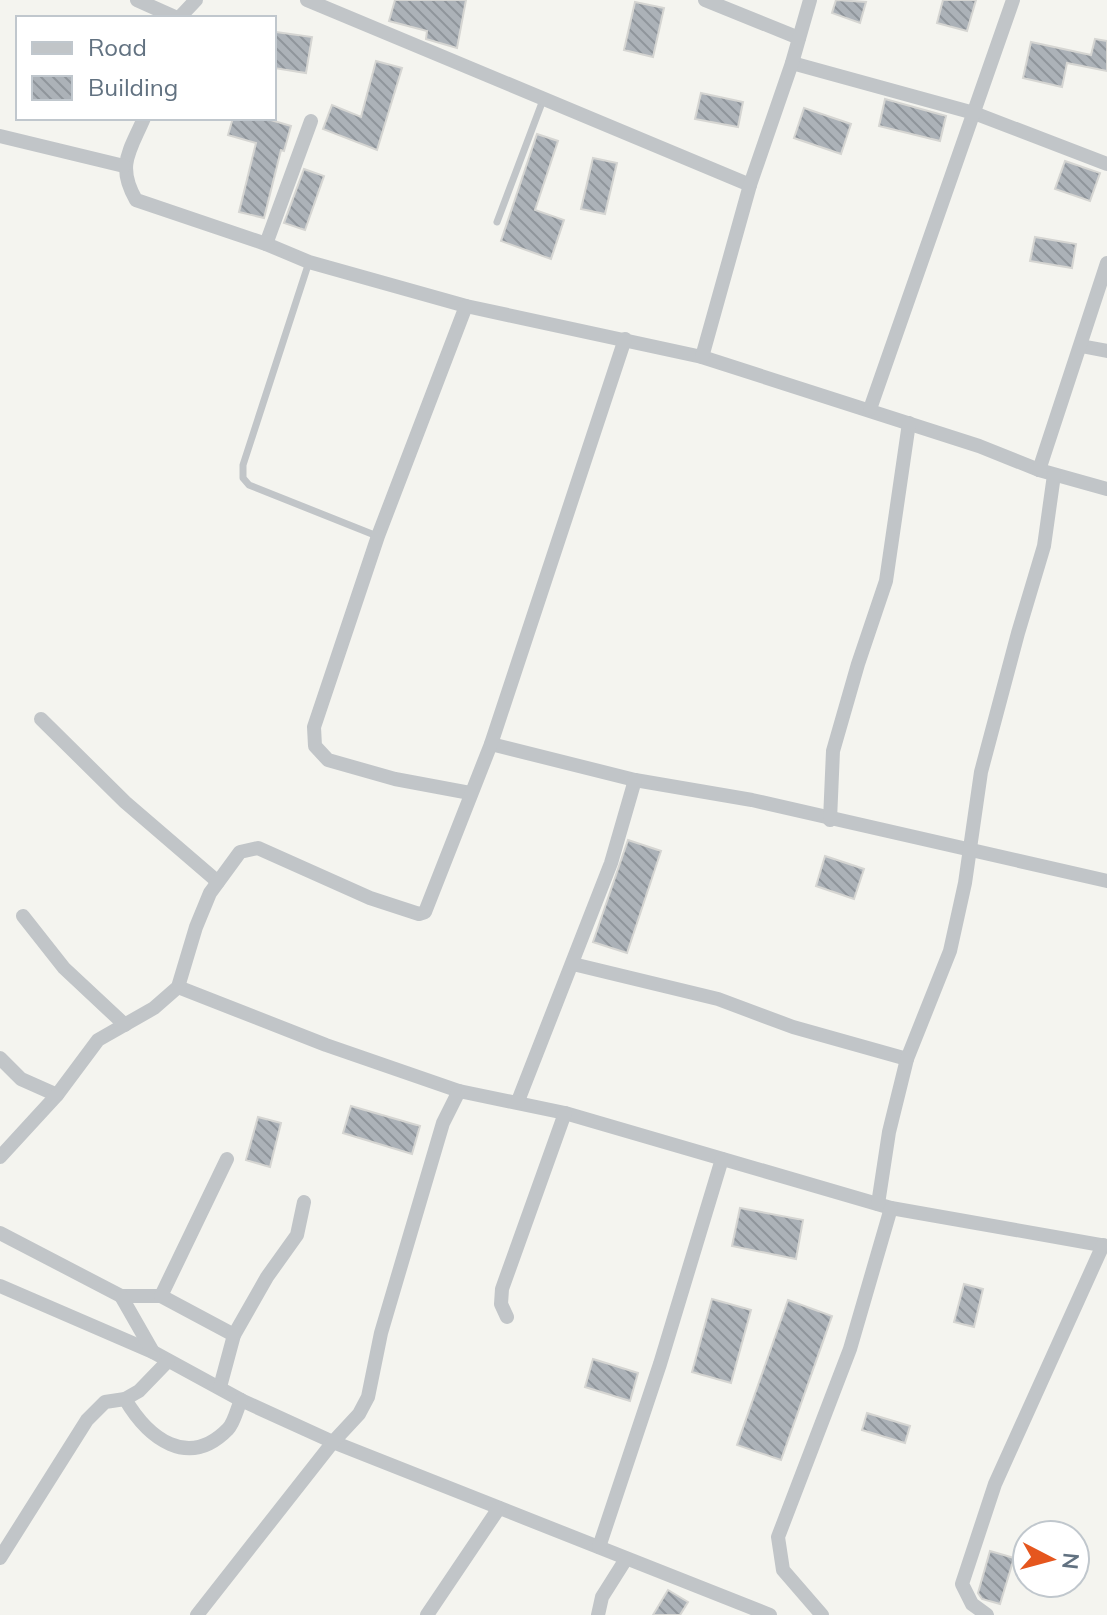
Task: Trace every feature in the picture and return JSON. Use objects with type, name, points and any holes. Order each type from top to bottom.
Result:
[{"type":"street","points":[[137,0],[173,16]]},
{"type":"street","points":[[180,16],[196,0]]},
{"type":"street","points":[[307,0],[750,185]]},
{"type":"street","points":[[705,0],[799,38]]},
{"type":"street","points":[[702,357],[750,185],[810,0]]},
{"type":"street","points":[[870,409],[1013,0]]},
{"type":"street","points":[[792,63],[974,113],[1107,164]]},
{"type":"street","points":[[143,120],[124,166],[136,200],[266,244],[309,262],[466,306],[702,357],[870,409],[1054,475],[1107,489]]},
{"type":"street","points":[[266,244],[311,121]]},
{"type":"street","points":[[0,136],[124,166]]},
{"type":"street","points":[[1039,470],[1107,263]]},
{"type":"street","points":[[466,306],[378,536],[314,727],[315,746],[328,760],[395,779],[470,793]]},
{"type":"street","points":[[0,1157],[57,1095],[98,1040],[154,1008],[178,987],[196,927],[218,882],[240,852],[258,848],[370,898],[422,914],[491,744],[625,339]]},
{"type":"street","points":[[1081,346],[1107,351]]},
{"type":"street","points":[[830,820],[833,751],[886,581],[909,423]]},
{"type":"street","points":[[822,1615],[783,1570],[778,1537],[850,1349],[884,1206],[889,1132],[907,1059],[950,951],[981,772],[1044,546],[1054,475]]},
{"type":"street","points":[[41,719],[125,802],[218,882]]},
{"type":"street","points":[[491,744],[635,780],[752,800],[1107,881]]},
{"type":"street","points":[[518,1101],[611,863],[635,780]]},
{"type":"street","points":[[23,916],[64,968],[125,1025]]},
{"type":"street","points":[[573,964],[718,999],[793,1027],[907,1059]]},
{"type":"street","points":[[178,987],[326,1045],[459,1091],[565,1113],[884,1206],[1105,1246],[995,1484],[962,1584],[972,1604],[987,1615]]},
{"type":"street","points":[[0,1058],[21,1079],[57,1095]]},
{"type":"street","points":[[197,1615],[333,1442],[359,1414],[368,1397],[381,1333],[443,1123],[459,1091]]},
{"type":"street","points":[[507,1317],[501,1304],[502,1289],[565,1113]]},
{"type":"street","points":[[161,1296],[227,1159]]},
{"type":"street","points":[[599,1547],[660,1364],[722,1159]]},
{"type":"street","points":[[220,1387],[234,1335],[267,1277],[297,1235],[304,1202]]},
{"type":"street","points":[[0,1233],[121,1296],[161,1296],[234,1335]]},
{"type":"street","points":[[0,1286],[153,1352],[241,1400],[333,1442],[770,1615]]},
{"type":"street","points":[[121,1296],[153,1352]]},
{"type":"street","points":[[0,1558],[87,1420],[105,1402],[125,1399],[139,1391],[168,1361]]},
{"type":"street","points":[[125,1399],[150,1433],[173,1446],[189,1450],[230,1428],[241,1400]]},
{"type":"street","points":[[427,1615],[499,1508]]},
{"type":"street","points":[[598,1615],[602,1597],[626,1559]]},
{"type":"lane","points":[[497,222],[543,100]]},
{"type":"lane","points":[[309,262],[243,465],[243,478],[249,485],[378,536]]},
{"type":"building","points":[[395,0],[466,0],[457,48],[426,39],[427,31],[389,21]]},
{"type":"building","points":[[836,0],[866,2],[860,23],[832,13]]},
{"type":"building","points":[[943,0],[976,0],[967,31],[937,23]]},
{"type":"building","points":[[635,2],[664,8],[653,57],[624,50]]},
{"type":"building","points":[[276,32],[312,37],[306,73],[276,68]]},
{"type":"building","points":[[1095,39],[1107,41],[1107,71],[1067,63],[1062,87],[1023,78],[1031,42],[1091,55]]},
{"type":"building","points":[[376,61],[402,68],[377,150],[323,129],[332,105],[361,117]]},
{"type":"building","points":[[701,93],[743,102],[738,127],[695,119]]},
{"type":"building","points":[[885,99],[946,116],[940,141],[879,126]]},
{"type":"building","points":[[804,108],[851,124],[841,154],[794,138]]},
{"type":"building","points":[[232,120],[271,120],[291,126],[284,151],[281,150],[264,218],[239,212],[256,143],[228,135]]},
{"type":"building","points":[[537,134],[558,141],[535,210],[564,220],[551,259],[501,241]]},
{"type":"building","points":[[593,158],[617,163],[605,214],[581,209]]},
{"type":"building","points":[[1065,161],[1100,173],[1090,201],[1055,189]]},
{"type":"building","points":[[304,169],[324,176],[305,230],[284,223]]},
{"type":"building","points":[[1035,237],[1076,244],[1072,268],[1030,261]]},
{"type":"building","points":[[628,840],[661,851],[627,953],[593,942]]},
{"type":"building","points":[[825,856],[864,869],[854,899],[816,886]]},
{"type":"building","points":[[351,1106],[420,1126],[412,1154],[343,1133]]},
{"type":"building","points":[[258,1117],[281,1123],[270,1167],[246,1160]]},
{"type":"building","points":[[740,1208],[803,1220],[796,1259],[732,1246]]},
{"type":"building","points":[[964,1284],[983,1289],[974,1327],[954,1322]]},
{"type":"building","points":[[712,1299],[751,1310],[731,1383],[692,1372]]},
{"type":"building","points":[[788,1300],[832,1316],[781,1460],[737,1445]]},
{"type":"building","points":[[593,1359],[638,1373],[630,1401],[585,1387]]},
{"type":"building","points":[[867,1413],[910,1426],[905,1443],[862,1430]]},
{"type":"building","points":[[990,1551],[1011,1557],[1011,1568],[1000,1604],[982,1599],[978,1593]]},
{"type":"building","points":[[668,1590],[688,1602],[680,1615],[653,1615]]}]
